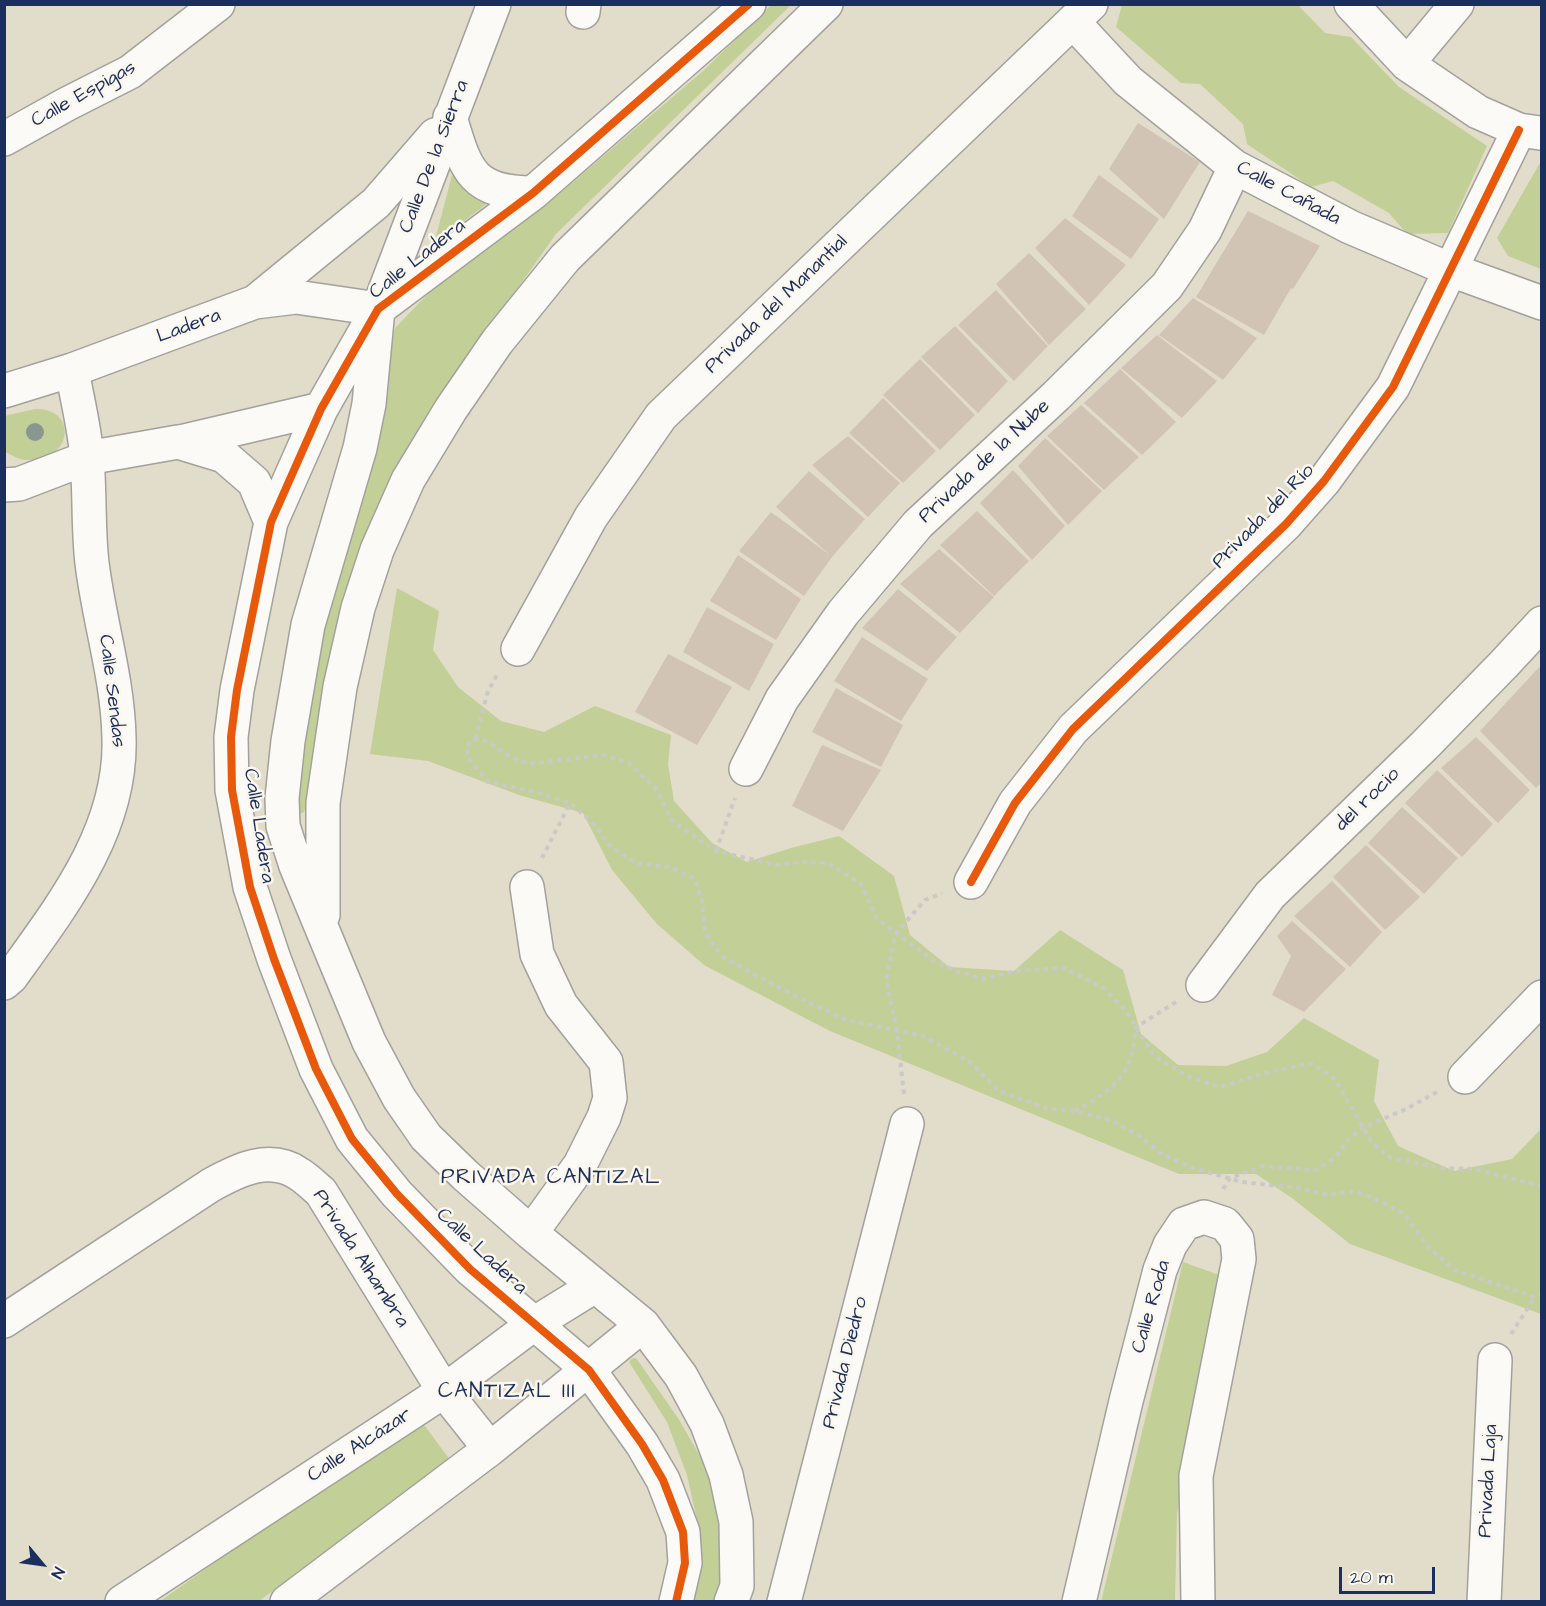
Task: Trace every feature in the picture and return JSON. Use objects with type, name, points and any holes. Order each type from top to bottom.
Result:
[{"type":"street","name":"Calle Espigas","points":[[4,139],[130,72],[218,4]]},
{"type":"street","name":"Calle Ladera","points":[[676,1602],[685,1563],[683,1532],[663,1480],[642,1444],[589,1370],[470,1269],[397,1194],[352,1139],[316,1069],[274,959],[250,887],[232,790],[231,737],[237,690],[271,522],[321,409],[378,309],[533,193],[748,4]]},
{"type":"street","name":"Calle Ladera","points":[[323,928],[323,803],[340,687],[364,588],[377,550],[408,480],[496,342],[565,258],[826,4]]},
{"type":"street","points":[[1351,4],[1407,64],[1478,112],[1530,132]]},
{"type":"street","points":[[1407,64],[1457,4]]},
{"type":"street","name":"Calle De la Sierra","points":[[378,309],[494,5]]},
{"type":"street","name":"Calle Cañada","points":[[1083,14],[1128,81],[1235,167],[1350,227],[1451,270],[1542,303]]},
{"type":"street","name":"Privada del Manantial","points":[[518,649],[591,517],[661,416],[1083,14]]},
{"type":"street","points":[[450,117],[464,162],[476,177],[493,189],[507,193],[533,193]]},
{"type":"street","points":[[255,302],[376,203],[450,117]]},
{"type":"street","name":"Privada del Río","points":[[971,882],[1015,803],[1073,729],[1286,524],[1324,481],[1393,387],[1451,270],[1530,132]]},
{"type":"street","name":"Privada de la Nube","points":[[746,769],[782,699],[843,613],[918,524],[1056,396],[1167,286],[1205,230],[1235,167]]},
{"type":"street","name":"Ladera","points":[[4,391],[72,370],[255,302],[296,297],[378,309]]},
{"type":"street","name":"Calle Ladera","points":[[378,309],[369,404],[360,448],[308,624],[288,741],[282,798],[283,826],[296,866],[369,1042],[399,1098],[426,1137],[531,1233],[643,1325],[681,1376],[707,1424],[726,1475],[736,1522],[737,1586],[732,1602]]},
{"type":"street","name":"Calle Sendas","points":[[4,983],[67,900],[103,830],[119,772],[116,706],[92,562],[87,458],[72,370]]},
{"type":"street","points":[[4,485],[19,484],[87,458],[178,442],[321,409]]},
{"type":"street","points":[[178,442],[224,456],[254,482],[271,522]]},
{"type":"street","name":"del rocio","points":[[1203,985],[1270,896],[1424,746],[1542,623]]},
{"type":"street","points":[[527,887],[537,954],[561,1005],[606,1062],[610,1098],[604,1117],[580,1165],[531,1233]]},
{"type":"street","points":[[1465,1077],[1542,997]]},
{"type":"street","name":"Privada Diedro","points":[[784,1602],[907,1125]]},
{"type":"street","name":"Privada Alhambra","points":[[4,1321],[211,1185],[236,1171],[263,1164],[282,1166],[298,1173],[321,1192],[444,1391],[490,1449]]},
{"type":"street","points":[[1198,1602],[1196,1476],[1239,1259],[1237,1239],[1225,1224],[1204,1217]]},
{"type":"street","name":"Calle Roda","points":[[1079,1602],[1126,1401],[1160,1270],[1170,1245],[1184,1224],[1204,1217]]},
{"type":"street","name":"Calle Alcázar","points":[[122,1602],[444,1391],[535,1323],[595,1286]]},
{"type":"street","points":[[287,1602],[490,1449],[643,1325]]},
{"type":"street","name":"Privada Laja","points":[[1484,1602],[1495,1360]]},
{"type":"path","points":[[518,649],[506,662],[488,691],[475,739],[467,746],[468,758],[488,782],[532,791],[570,803],[593,822],[610,847],[636,862],[670,867],[695,879],[702,901],[704,927],[709,940],[724,958],[799,998],[847,1020],[923,1036],[970,1062],[999,1091],[1046,1108],[1111,1120],[1138,1135],[1162,1154],[1192,1168],[1242,1182],[1298,1188],[1328,1195],[1355,1191],[1404,1214],[1428,1247],[1455,1270],[1535,1297]]},
{"type":"path","points":[[475,739],[487,741],[507,755],[528,764],[604,755],[629,762],[656,789],[672,820],[716,851],[777,865],[801,862],[828,863],[860,883],[877,919],[934,961],[982,979],[1016,971],[1064,968],[1105,989],[1126,1011],[1154,1056],[1187,1076],[1220,1087],[1265,1073],[1311,1063],[1335,1079],[1372,1143],[1391,1158],[1441,1168],[1473,1169],[1542,1186]]},
{"type":"path","points":[[716,851],[746,769]]},
{"type":"path","points":[[527,887],[570,803]]},
{"type":"path","points":[[907,1125],[897,1031],[886,980],[896,933],[925,900],[971,882]]},
{"type":"path","points":[[1074,1112],[1099,1098],[1119,1079],[1130,1060],[1136,1027],[1203,985]]},
{"type":"path","points":[[1204,1217],[1230,1178],[1263,1166],[1315,1170],[1336,1157],[1348,1140],[1362,1128],[1406,1109],[1465,1077]]},
{"type":"path","points":[[1495,1360],[1535,1297],[1542,1294]]},
{"type":"green space","points":[[1297,4],[1325,33],[1351,37],[1399,87],[1487,146],[1448,233],[1407,234],[1389,213],[1333,181],[1311,187],[1247,144],[1243,124],[1200,84],[1181,83],[1116,27],[1122,5]]},
{"type":"green space","points":[[771,5],[791,5],[556,234],[427,416],[379,510],[329,658],[306,809],[303,813],[295,813],[313,654],[354,503],[388,395],[390,349],[395,328],[428,294],[539,211],[703,71]]},
{"type":"green space","points":[[1541,161],[1541,269],[1508,256],[1497,238]]},
{"type":"green space","points":[[452,175],[489,202],[434,244]]},
{"type":"green space","points":[[35,409],[49,411],[59,417],[64,425],[65,435],[61,444],[54,453],[42,458],[24,460],[5,452],[4,416]]},
{"type":"green space","points":[[397,588],[439,611],[433,650],[458,687],[501,721],[544,732],[595,706],[671,735],[668,764],[674,801],[712,843],[747,862],[839,836],[894,876],[910,935],[949,967],[1014,971],[1060,930],[1123,970],[1141,1034],[1178,1065],[1226,1066],[1267,1052],[1304,1018],[1379,1060],[1374,1101],[1398,1146],[1454,1171],[1512,1159],[1541,1129],[1541,1314],[1350,1244],[1292,1198],[1256,1174],[1179,1174],[830,1031],[704,965],[657,924],[612,870],[583,813],[519,795],[428,761],[370,754]]},
{"type":"green space","points":[[1183,1262],[1219,1275],[1177,1514],[1175,1601],[1101,1602]]},
{"type":"green space","points":[[636,1358],[678,1418],[708,1470],[726,1528],[722,1601],[691,1601],[698,1577],[699,1529],[687,1475],[667,1422],[629,1362]]},
{"type":"green space","points":[[419,1418],[450,1460],[259,1601],[159,1602]]},
{"type":"building","points":[[1138,123],[1200,162],[1164,219],[1109,169]]},
{"type":"building","points":[[1099,175],[1159,219],[1131,259],[1072,216]]},
{"type":"building","points":[[1248,211],[1320,246],[1293,289],[1291,288],[1264,335],[1196,297]]},
{"type":"building","points":[[1065,218],[1126,265],[1089,305],[1035,248]]},
{"type":"building","points":[[1029,253],[1086,309],[1049,345],[996,284]]},
{"type":"building","points":[[996,290],[1048,346],[1014,381],[958,325]]},
{"type":"building","points":[[1193,298],[1257,338],[1223,380],[1159,335]]},
{"type":"building","points":[[955,326],[1008,381],[978,413],[921,357]]},
{"type":"building","points":[[1157,335],[1217,381],[1182,418],[1121,368]]},
{"type":"building","points":[[920,359],[975,415],[940,450],[883,395]]},
{"type":"building","points":[[1120,369],[1176,422],[1142,455],[1084,403]]},
{"type":"building","points":[[883,398],[936,451],[903,483],[849,433]]},
{"type":"building","points":[[1081,405],[1139,457],[1104,490],[1047,436]]},
{"type":"building","points":[[848,436],[900,483],[868,517],[812,465]]},
{"type":"building","points":[[1045,438],[1102,491],[1068,525],[1018,466]]},
{"type":"building","points":[[1013,470],[1065,526],[1032,560],[980,503]]},
{"type":"building","points":[[809,471],[865,519],[832,557],[804,596],[739,551],[771,512],[830,555],[776,507]]},
{"type":"building","points":[[977,511],[1029,561],[994,596],[940,545]]},
{"type":"building","points":[[939,549],[994,597],[960,633],[900,584]]},
{"type":"building","points":[[738,555],[801,599],[776,640],[710,601]]},
{"type":"building","points":[[898,589],[957,637],[927,671],[862,628]]},
{"type":"building","points":[[707,607],[774,644],[749,691],[683,652]]},
{"type":"building","points":[[862,637],[928,679],[901,721],[834,681]]},
{"type":"building","points":[[668,654],[732,687],[697,745],[635,712]]},
{"type":"building","points":[[1542,664],[1542,782],[1536,788],[1480,731]]},
{"type":"building","points":[[836,688],[903,725],[881,767],[812,732]]},
{"type":"building","points":[[1476,737],[1530,790],[1498,823],[1441,768]]},
{"type":"building","points":[[822,745],[881,770],[843,831],[792,806]]},
{"type":"building","points":[[1437,770],[1493,824],[1462,857],[1405,803]]},
{"type":"building","points":[[1402,807],[1458,858],[1424,894],[1368,843]]},
{"type":"building","points":[[1366,845],[1420,897],[1385,930],[1333,877]]},
{"type":"building","points":[[1332,881],[1382,932],[1350,967],[1294,916]]},
{"type":"building","points":[[1292,921],[1346,969],[1304,1012],[1272,995],[1291,956],[1277,936]]},
{"type":"cycle path","points":[[676,1602],[685,1563],[683,1532],[663,1480],[642,1444],[589,1370],[470,1269],[397,1194],[352,1139],[316,1069],[274,959],[250,887],[232,790],[231,737],[237,690],[271,522],[321,409],[378,309],[533,193],[749,4]]},
{"type":"cycle path","points":[[971,882],[1015,803],[1073,729],[1286,524],[1324,481],[1393,387],[1519,130]]},
{"type":"district","name":"PRIVADA CANTIZAL","points":[[551,1179]]},
{"type":"district","name":"CANTIZAL III","points":[[507,1393]]}]
